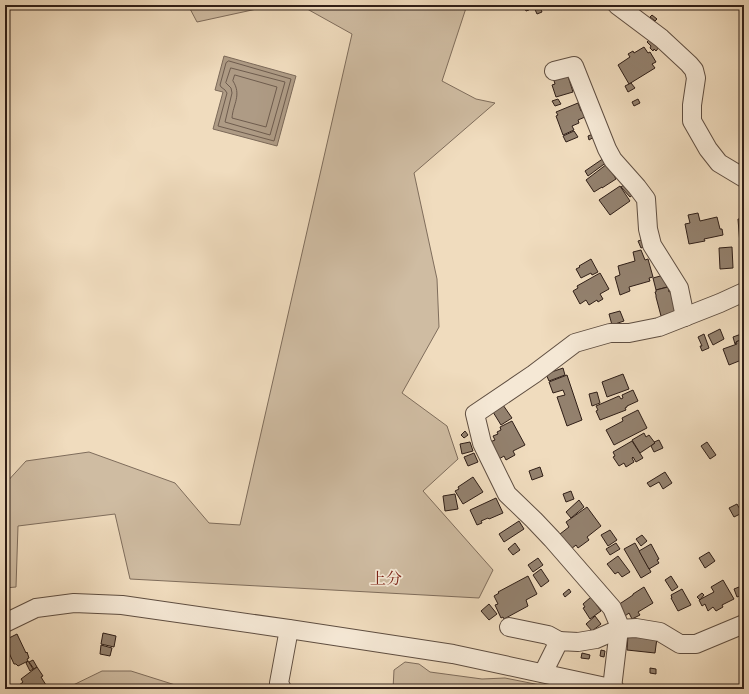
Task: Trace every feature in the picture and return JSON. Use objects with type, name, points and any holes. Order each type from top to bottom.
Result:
[{"type":"street","points":[[618,5],[660,38],[694,70],[696,78],[692,105],[692,121],[708,149],[719,163],[744,178]]},
{"type":"street","points":[[554,71],[574,66],[607,149],[613,160],[646,199],[648,228],[652,245],[679,288],[685,317]]},
{"type":"street","points":[[5,623],[36,608],[74,603],[122,605],[453,654],[613,689],[619,629],[618,622],[612,608],[534,520],[507,494],[482,443],[476,414],[534,374],[575,343],[610,333],[629,333],[659,327],[744,292]]},
{"type":"street","points":[[509,627],[548,635],[559,641],[578,642],[596,639],[619,629],[636,628],[660,632],[680,644],[696,644],[744,624]]},
{"type":"street","points":[[282,689],[279,683],[289,629]]},
{"type":"street","points":[[543,673],[559,641]]},
{"type":"shaded area","points":[[188,5],[275,5],[197,22]]},
{"type":"shaded area","points":[[300,5],[467,5],[442,81],[476,99],[495,103],[414,173],[437,279],[439,327],[402,393],[447,426],[458,459],[423,491],[493,570],[479,598],[130,579],[115,514],[18,526],[16,587],[5,588],[5,484],[26,461],[89,452],[175,483],[209,523],[240,525],[352,34]]},
{"type":"shaded area","points":[[405,662],[419,664],[430,672],[482,679],[505,678],[560,689],[393,689],[394,670]]},
{"type":"shaded area","points":[[102,671],[131,671],[188,689],[65,689]]},
{"type":"water","points":[[224,56],[296,76],[277,146],[213,129],[223,92],[215,90]]},
{"type":"building","points":[[533,5],[539,5],[542,12],[537,14]]},
{"type":"building","points":[[528,6],[529,10],[526,11],[524,7]]},
{"type":"building","points":[[652,15],[657,19],[655,21],[650,17]]},
{"type":"building","points":[[651,38],[660,46],[656,51],[654,49],[653,51],[650,48],[651,46],[647,42]]},
{"type":"building","points":[[644,47],[648,53],[650,52],[656,62],[652,64],[655,68],[629,84],[618,65],[630,57],[628,54],[633,51],[634,53]]},
{"type":"building","points":[[567,73],[573,92],[556,97],[552,85],[555,84],[553,77]]},
{"type":"building","points":[[631,83],[635,88],[628,92],[625,86]]},
{"type":"building","points":[[558,99],[561,104],[555,106],[552,101]]},
{"type":"building","points":[[638,99],[640,103],[634,106],[632,102]]},
{"type":"building","points":[[578,103],[585,117],[578,120],[579,123],[572,126],[574,130],[563,135],[556,112]]},
{"type":"building","points":[[574,131],[578,137],[566,142],[563,136]]},
{"type":"building","points":[[593,134],[594,137],[589,140],[588,136]]},
{"type":"building","points":[[604,158],[607,162],[588,176],[585,171]]},
{"type":"building","points":[[607,164],[616,179],[594,192],[586,180]]},
{"type":"building","points":[[625,184],[634,194],[630,197],[621,187]]},
{"type":"building","points":[[620,186],[630,201],[610,215],[599,200]]},
{"type":"building","points":[[698,213],[700,221],[717,217],[723,235],[689,244],[685,224],[690,223],[688,215]]},
{"type":"building","points":[[738,219],[744,219],[744,245],[740,245]]},
{"type":"building","points":[[644,239],[646,246],[641,248],[638,241]]},
{"type":"building","points":[[732,247],[733,268],[720,269],[719,248]]},
{"type":"building","points":[[641,250],[645,260],[648,259],[653,277],[649,278],[650,281],[629,287],[630,291],[620,295],[615,277],[620,275],[618,266],[635,261],[633,252]]},
{"type":"building","points":[[591,259],[598,272],[592,275],[591,273],[581,278],[576,269]]},
{"type":"building","points":[[600,273],[609,289],[600,294],[603,299],[598,302],[597,300],[589,305],[586,300],[580,304],[573,291],[578,288],[577,286]]},
{"type":"building","points":[[664,275],[667,287],[656,290],[653,278]]},
{"type":"building","points":[[668,287],[669,292],[671,291],[677,311],[661,316],[655,292],[656,290]]},
{"type":"building","points":[[620,311],[624,321],[612,325],[609,314]]},
{"type":"building","points":[[720,329],[724,339],[713,345],[708,335]]},
{"type":"building","points":[[744,333],[744,340],[742,339],[735,344],[733,337]]},
{"type":"building","points":[[704,334],[709,348],[702,351],[700,346],[702,346],[698,337]]},
{"type":"building","points":[[742,339],[743,341],[744,340],[744,359],[729,365],[723,349],[737,344],[736,342]]},
{"type":"building","points":[[744,367],[744,378],[740,369]]},
{"type":"building","points":[[563,368],[565,375],[549,381],[546,374]]},
{"type":"building","points":[[623,374],[629,389],[607,397],[602,382]]},
{"type":"building","points":[[567,375],[582,420],[567,426],[557,397],[565,395],[563,390],[553,393],[549,382]]},
{"type":"building","points":[[633,390],[638,401],[627,406],[625,408],[626,410],[600,420],[596,411],[598,410],[596,406],[619,396],[621,399],[623,398],[622,395]]},
{"type":"building","points":[[597,392],[600,403],[592,406],[589,394]]},
{"type":"building","points":[[503,405],[512,418],[501,425],[493,412]]},
{"type":"building","points":[[638,410],[647,428],[614,445],[606,430],[623,421],[622,418]]},
{"type":"building","points":[[512,421],[525,445],[513,451],[515,455],[506,460],[504,456],[499,459],[490,442],[495,440],[493,436],[498,434],[497,432],[501,430],[500,427]]},
{"type":"building","points":[[465,431],[468,435],[464,438],[461,435]]},
{"type":"building","points":[[644,433],[646,437],[649,435],[655,443],[640,453],[632,440]]},
{"type":"building","points":[[659,440],[663,448],[654,452],[651,446],[655,443],[654,442]]},
{"type":"building","points":[[632,441],[643,458],[636,462],[633,457],[634,462],[626,467],[624,463],[619,466],[613,457],[615,456],[613,452]]},
{"type":"building","points":[[470,442],[473,451],[462,454],[460,444]]},
{"type":"building","points":[[707,442],[716,455],[710,459],[701,446]]},
{"type":"building","points":[[474,453],[478,462],[468,466],[464,457]]},
{"type":"building","points":[[540,467],[543,476],[532,480],[529,471]]},
{"type":"building","points":[[665,472],[672,483],[663,489],[659,482],[650,487],[647,483]]},
{"type":"building","points":[[473,477],[483,492],[463,504],[455,491],[459,489],[458,487]]},
{"type":"building","points":[[571,491],[574,499],[566,502],[563,494]]},
{"type":"building","points":[[455,494],[458,509],[445,511],[443,496]]},
{"type":"building","points":[[496,498],[503,513],[481,521],[482,523],[477,525],[470,510]]},
{"type":"building","points":[[579,500],[584,507],[571,518],[566,512]]},
{"type":"building","points":[[737,504],[742,513],[734,517],[729,508]]},
{"type":"building","points":[[587,507],[601,526],[587,537],[589,540],[578,548],[576,545],[571,549],[560,534],[569,527],[566,522]]},
{"type":"building","points":[[519,521],[524,529],[504,542],[499,534]]},
{"type":"building","points":[[610,530],[617,540],[608,546],[601,535]]},
{"type":"building","points":[[642,535],[647,541],[641,546],[636,539]]},
{"type":"building","points":[[515,543],[520,550],[513,555],[508,549]]},
{"type":"building","points":[[616,543],[620,549],[610,555],[606,549]]},
{"type":"building","points":[[635,543],[651,572],[641,578],[624,549]]},
{"type":"building","points":[[651,544],[659,559],[657,560],[659,563],[649,569],[639,551]]},
{"type":"building","points":[[709,552],[715,561],[705,568],[699,558]]},
{"type":"building","points":[[618,556],[630,572],[622,577],[618,572],[615,574],[607,564]]},
{"type":"building","points":[[538,558],[543,565],[533,572],[528,565]]},
{"type":"building","points":[[541,569],[549,581],[541,587],[533,575]]},
{"type":"building","points":[[528,576],[537,594],[526,600],[528,606],[504,619],[503,617],[501,618],[495,605],[498,604],[494,596],[499,593],[498,592]]},
{"type":"building","points":[[671,576],[678,587],[672,591],[665,580]]},
{"type":"building","points":[[723,580],[734,599],[722,605],[723,607],[716,611],[713,607],[708,611],[705,604],[702,606],[699,600],[714,592],[711,587]]},
{"type":"building","points":[[644,587],[653,603],[638,612],[640,615],[632,619],[629,613],[625,616],[618,605]]},
{"type":"building","points":[[739,587],[742,595],[737,597],[734,589]]},
{"type":"building","points":[[569,589],[571,592],[565,597],[563,594]]},
{"type":"building","points":[[682,589],[691,605],[678,611],[671,598],[671,595]]},
{"type":"building","points":[[702,593],[704,595],[700,600],[697,597]]},
{"type":"building","points":[[591,597],[601,611],[590,619],[583,608],[585,607],[583,604]]},
{"type":"building","points":[[489,604],[497,614],[489,620],[481,611]]},
{"type":"building","points":[[595,616],[601,624],[592,631],[586,624]]},
{"type":"building","points":[[103,633],[116,636],[114,647],[101,644]]},
{"type":"building","points":[[17,634],[29,658],[27,659],[28,661],[18,666],[14,664],[5,644],[5,640]]},
{"type":"building","points":[[628,635],[657,638],[655,653],[627,650]]},
{"type":"building","points":[[101,645],[112,648],[110,656],[100,654]]},
{"type":"building","points":[[601,650],[605,651],[604,657],[600,656]]},
{"type":"building","points":[[582,653],[590,655],[589,659],[581,658]]},
{"type":"building","points":[[33,660],[37,667],[34,669],[29,662]]},
{"type":"building","points":[[28,661],[33,669],[30,671],[26,663]]},
{"type":"building","points":[[37,667],[43,676],[41,677],[46,685],[41,689],[14,689],[23,682],[21,679]]},
{"type":"building","points":[[650,668],[656,669],[656,674],[650,673]]},
{"type":"district","name":"上分","points":[[386,579]]}]
